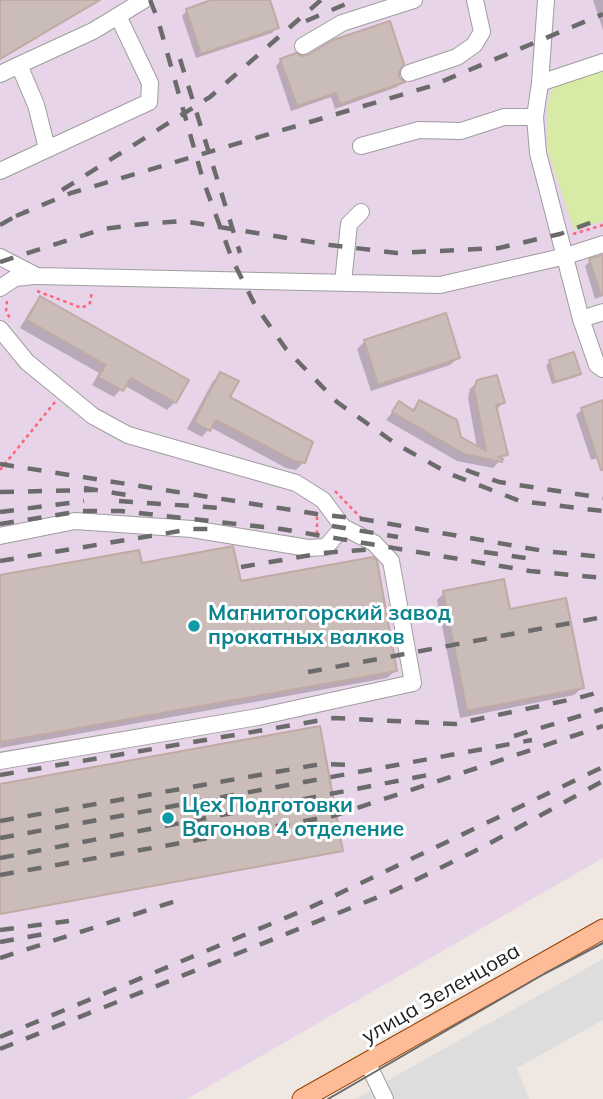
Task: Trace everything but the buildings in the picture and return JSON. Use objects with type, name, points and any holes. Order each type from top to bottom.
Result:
[{"type":"main road","name":"улица Зеленцова","points":[[302,1099],[603,929]]},
{"type":"lane","points":[[0,74],[93,31],[144,0]]},
{"type":"lane","points":[[303,46],[342,23],[414,0]]},
{"type":"lane","points":[[409,73],[457,57],[474,45],[482,32],[475,0]]},
{"type":"lane","points":[[546,0],[536,117],[538,153],[582,319],[597,365],[603,369]]},
{"type":"lane","points":[[0,171],[149,102],[149,83],[118,16]]},
{"type":"lane","points":[[540,83],[603,62]]},
{"type":"lane","points":[[19,65],[36,105],[47,148]]},
{"type":"lane","points":[[361,146],[419,130],[461,131],[503,117],[536,117]]},
{"type":"lane","points":[[343,283],[349,224],[361,212]]},
{"type":"lane","points":[[5,291],[15,278],[33,282],[440,285],[565,256],[603,244]]},
{"type":"lane","points":[[0,257],[33,282]]},
{"type":"lane","points":[[582,319],[603,312]]},
{"type":"lane","points":[[0,761],[258,717],[413,683],[391,561],[374,543],[343,527],[323,500],[296,483],[128,435],[93,415],[27,362],[7,327]]},
{"type":"lane","points":[[0,536],[75,521],[192,529],[309,548],[326,547],[343,527]]},
{"type":"lane","points":[[367,1062],[385,1099]]},
{"type":"path","points":[[561,239],[603,225]]},
{"type":"path","points":[[33,282],[82,308]]},
{"type":"path","points":[[5,291],[7,327]]},
{"type":"path","points":[[0,470],[62,392]]},
{"type":"path","points":[[331,487],[362,519]]},
{"type":"shaded area","points":[[0,0],[603,0],[603,858],[187,1099],[0,1099]]},
{"type":"shaded area","points":[[603,959],[603,1020],[517,1068],[529,1099],[355,1099]]},
{"type":"green space","points":[[603,69],[603,221],[574,230],[547,148],[550,92],[557,85]]},
{"type":"tram line","points":[[328,1099],[544,974],[603,943]]},
{"type":"railway","points":[[150,0],[203,180],[232,259],[255,305],[286,349],[337,402],[396,444],[450,474],[520,501],[603,511]]},
{"type":"railway","points":[[62,190],[210,97],[321,0]]},
{"type":"railway","points":[[306,21],[355,0]]},
{"type":"railway","points":[[16,216],[71,193],[431,86],[603,14]]},
{"type":"railway","points":[[180,59],[240,253]]},
{"type":"railway","points":[[0,225],[25,211]]},
{"type":"railway","points":[[0,262],[103,229],[183,221],[397,253],[499,248],[560,234],[603,218]]},
{"type":"railway","points":[[0,464],[362,519],[544,551],[603,557]]},
{"type":"railway","points":[[466,470],[499,482],[603,498]]},
{"type":"railway","points":[[84,488],[133,496]]},
{"type":"railway","points":[[0,492],[94,490]]},
{"type":"railway","points":[[0,512],[84,501]]},
{"type":"railway","points":[[119,501],[220,508]]},
{"type":"railway","points":[[0,524],[82,511],[121,511],[281,529],[530,571],[603,578]]},
{"type":"railway","points":[[332,526],[398,537]]},
{"type":"railway","points":[[0,561],[192,529],[221,529]]},
{"type":"railway","points":[[241,567],[323,553],[375,549]]},
{"type":"railway","points":[[484,552],[539,560]]},
{"type":"railway","points":[[308,672],[603,617]]},
{"type":"railway","points":[[0,775],[334,718],[455,724],[603,691]]},
{"type":"railway","points":[[514,736],[603,709]]},
{"type":"railway","points":[[0,875],[333,816],[603,726]]},
{"type":"railway","points":[[0,838],[532,740]]},
{"type":"railway","points":[[0,821],[321,764],[356,765]]},
{"type":"railway","points":[[0,1037],[309,908],[603,767]]},
{"type":"railway","points":[[0,858],[433,774]]},
{"type":"railway","points":[[0,1049],[393,891],[481,848],[603,781]]},
{"type":"railway","points":[[0,958],[185,898]]},
{"type":"railway","points":[[0,930],[69,921]]},
{"type":"railway","points":[[0,942],[55,932]]},
{"type":"place","name":"Магнитогорский завод прокатных валков","points":[[194,626]]},
{"type":"place","name":"Цех Подготовки Вагонов 4 отделение","points":[[168,818]]}]
